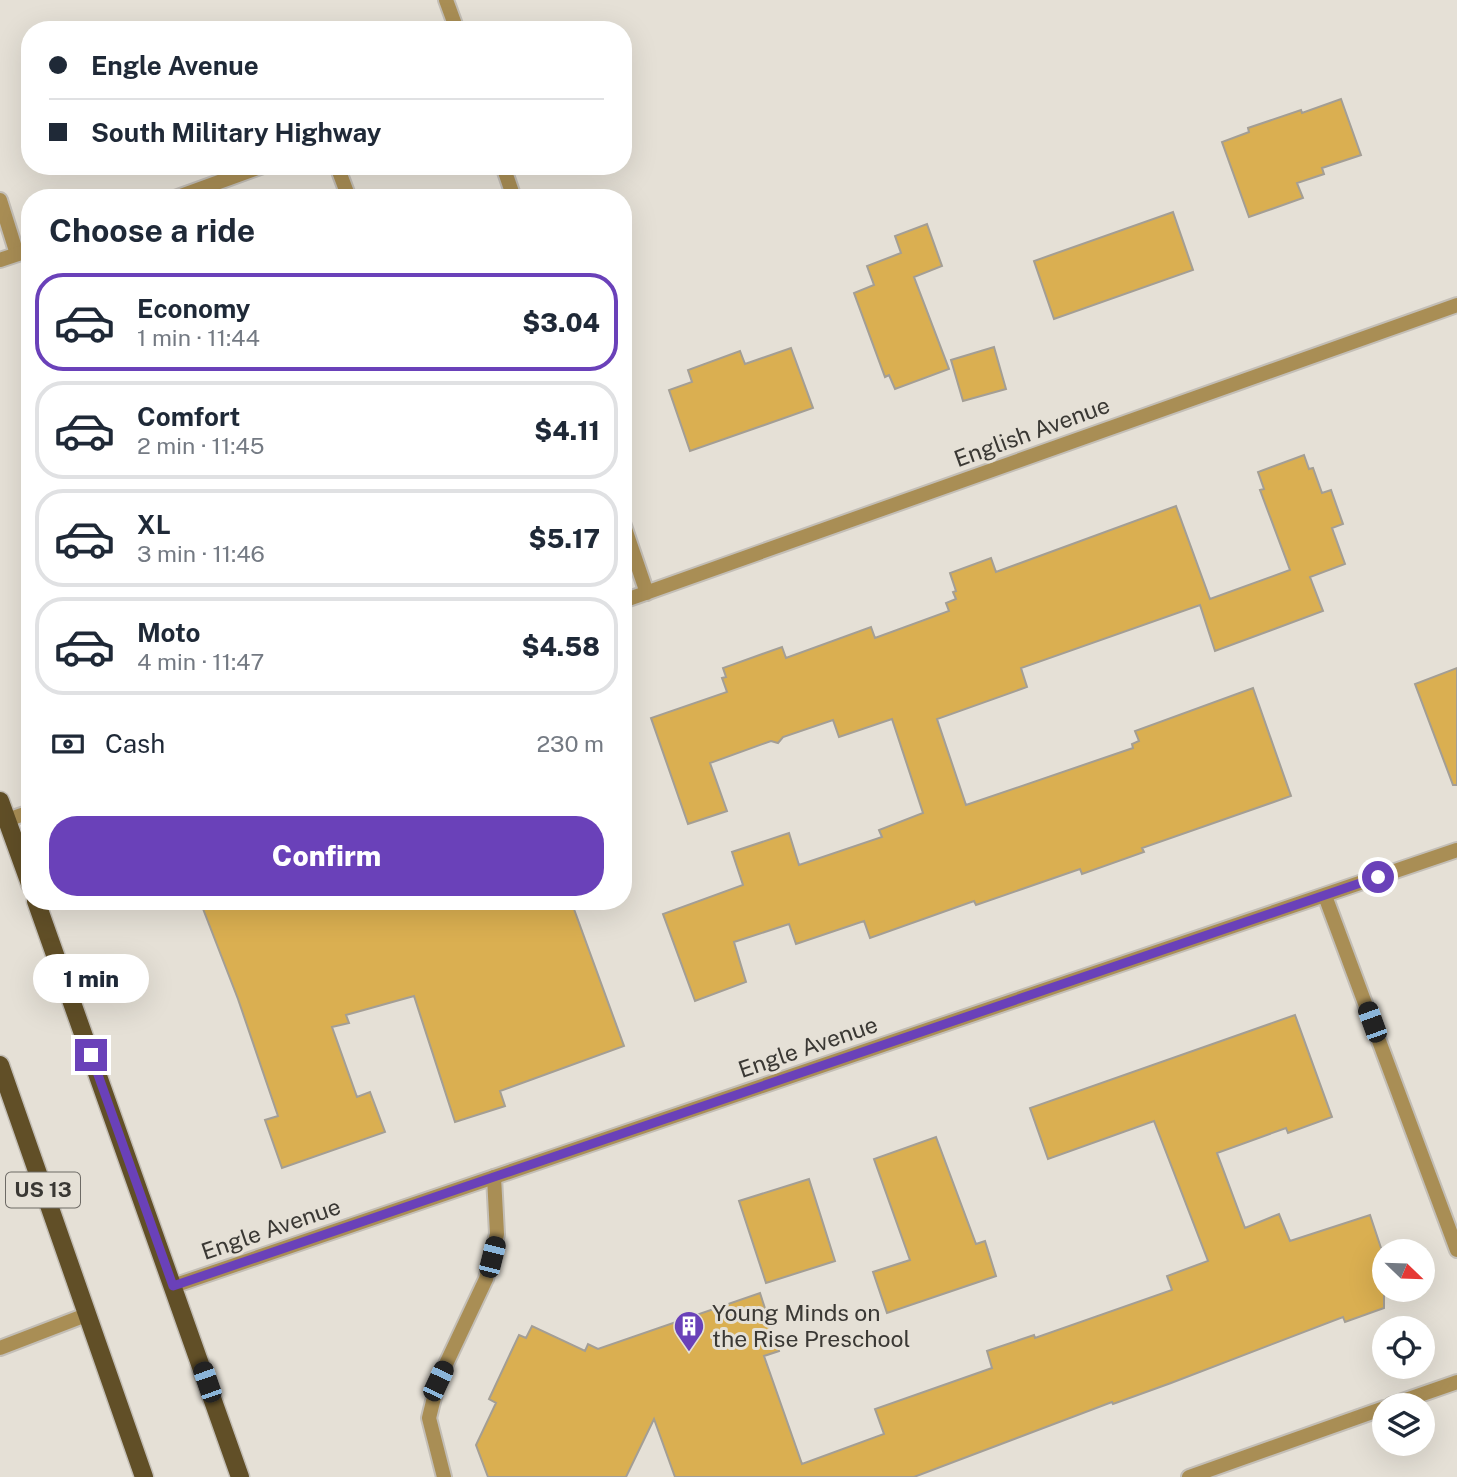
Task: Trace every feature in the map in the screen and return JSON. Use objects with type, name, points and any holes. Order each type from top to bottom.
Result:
[{"type":"main road","points":[[0,801],[21,859]]},
{"type":"main road","points":[[39,910],[240,1477]]},
{"type":"main road","name":"US 13","points":[[0,1065],[144,1477]]},
{"type":"street","points":[[446,0],[454,21]]},
{"type":"street","points":[[200,189],[238,175]]},
{"type":"street","points":[[0,200],[21,247]]},
{"type":"street","points":[[0,260],[21,253]]},
{"type":"street","name":"English Avenue","points":[[632,598],[1457,305]]},
{"type":"street","points":[[632,549],[647,593]]},
{"type":"street","points":[[7,820],[21,815]]},
{"type":"street","name":"Engle Avenue","points":[[173,1286],[1457,850]]},
{"type":"street","points":[[1325,896],[1457,1250]]},
{"type":"street","points":[[444,1477],[429,1418],[438,1381],[486,1279],[497,1234],[495,1177]]},
{"type":"street","points":[[0,1348],[86,1315]]},
{"type":"street","points":[[1425,1393],[1457,1382]]},
{"type":"street","points":[[1189,1477],[1372,1412]]},
{"type":"building","points":[[1341,99],[1361,155],[1322,168],[1324,174],[1297,183],[1303,198],[1249,217],[1222,142],[1249,132],[1248,128]]},
{"type":"building","points":[[1173,212],[1193,270],[1054,319],[1034,261]]},
{"type":"building","points":[[927,224],[942,266],[914,277],[949,369],[895,389],[889,375],[885,377],[854,293],[874,285],[867,266],[901,253],[895,236]]},
{"type":"building","points":[[994,347],[1006,389],[963,401],[951,360]]},
{"type":"building","points":[[791,348],[813,408],[690,451],[669,390],[692,382],[688,370],[740,351],[745,364]]},
{"type":"building","points":[[1304,455],[1309,469],[1313,468],[1322,493],[1331,490],[1343,524],[1332,528],[1345,564],[1310,577],[1323,611],[1215,651],[1200,605],[1021,668],[1027,687],[937,719],[966,805],[1133,748],[1132,744],[1139,741],[1135,731],[1253,688],[1291,796],[1142,848],[1144,852],[1082,874],[1080,869],[976,905],[974,901],[870,938],[864,921],[796,944],[789,924],[734,942],[746,982],[695,1001],[663,914],[743,885],[732,852],[789,833],[799,865],[882,837],[879,830],[923,813],[892,719],[839,737],[833,720],[783,737],[778,743],[771,741],[710,763],[727,811],[688,824],[651,718],[727,692],[722,678],[726,677],[723,668],[782,647],[786,658],[871,627],[875,638],[949,611],[946,603],[956,599],[950,573],[991,558],[996,572],[1176,506],[1210,599],[1290,570],[1260,490],[1264,489],[1258,472]]},
{"type":"building","points":[[1457,668],[1457,785],[1453,785],[1415,684]]},
{"type":"building","points":[[203,910],[574,910],[624,1046],[500,1091],[505,1106],[455,1122],[414,996],[346,1015],[349,1023],[332,1027],[357,1097],[370,1092],[385,1132],[282,1168],[265,1120],[278,1116],[238,999]]},
{"type":"building","points":[[1295,1015],[1332,1117],[1288,1133],[1286,1128],[1217,1153],[1245,1228],[1279,1214],[1290,1241],[1370,1215],[1378,1239],[1372,1239],[1372,1302],[1384,1302],[1384,1308],[1345,1322],[1343,1317],[914,1477],[675,1477],[654,1419],[626,1477],[488,1477],[476,1445],[496,1403],[489,1399],[519,1335],[526,1338],[532,1326],[585,1351],[588,1344],[598,1349],[760,1293],[779,1351],[764,1356],[802,1464],[884,1434],[875,1409],[992,1368],[987,1351],[1034,1335],[1035,1338],[1172,1290],[1167,1276],[1208,1261],[1154,1121],[1048,1159],[1030,1108]]},
{"type":"building","points":[[936,1137],[976,1244],[985,1241],[996,1276],[887,1313],[873,1272],[910,1260],[874,1159]]},
{"type":"building","points":[[809,1179],[835,1261],[766,1283],[739,1201]]},
{"type":"place","name":"Young Minds on the Rise Preschool","points":[[689,1353]]},
{"type":"route","points":[[91,1055],[173,1286],[1378,877]]}]
